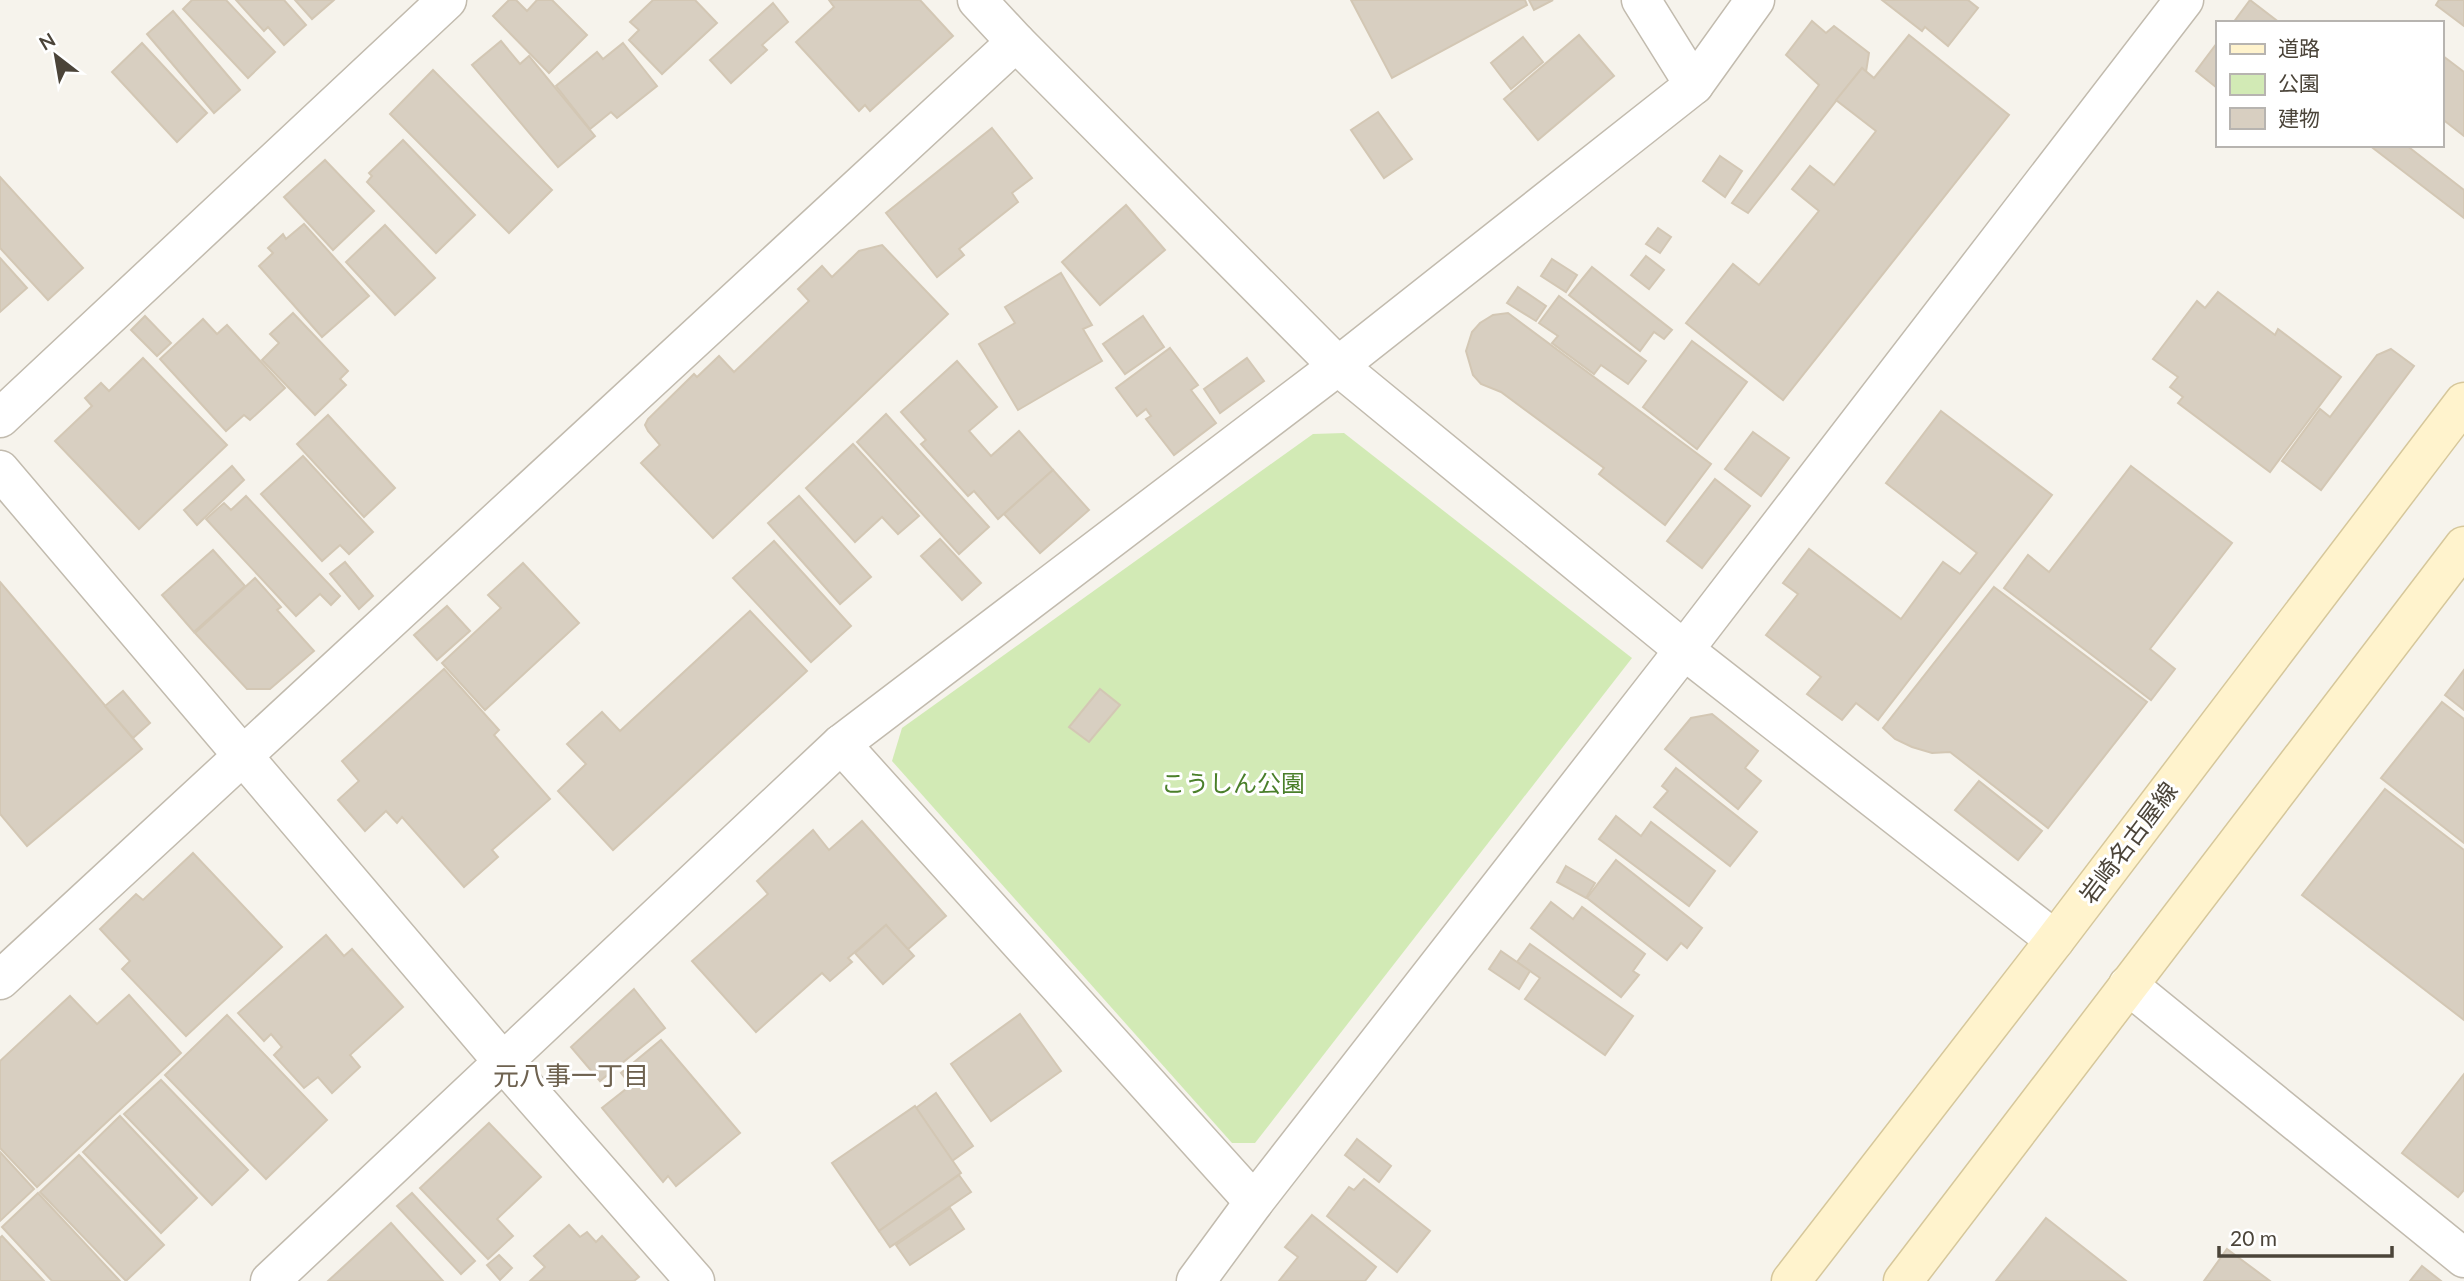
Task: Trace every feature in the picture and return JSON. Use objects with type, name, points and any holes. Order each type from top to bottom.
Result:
[{"type":"main road","name":"岩崎名古屋線","points":[[1791,1281],[2055,940],[2464,402]]},
{"type":"main road","points":[[1903,1281],[2464,546]]},
{"type":"street","points":[[0,418],[447,0]]},
{"type":"street","points":[[977,0],[1338,366],[1684,650],[2055,940]]},
{"type":"street","points":[[1642,0],[1694,85]]},
{"type":"street","points":[[270,1281],[841,744],[1338,366],[1694,85],[1755,0]]},
{"type":"street","points":[[1196,1281],[1254,1202],[1684,650],[2184,0]]},
{"type":"street","points":[[0,980],[1016,42]]},
{"type":"street","points":[[0,470],[504,1063],[695,1281]]},
{"type":"street","points":[[841,744],[1254,1202]]},
{"type":"street","points":[[2128,985],[2464,1258]]},
{"type":"green space","name":"こうしん公園","points":[[1344,433],[1632,658],[1255,1143],[1232,1143],[892,761],[902,728],[1313,434]]},
{"type":"building","points":[[192,0],[226,0],[275,52],[248,78],[183,9]]},
{"type":"building","points":[[236,0],[284,0],[306,25],[284,45],[268,27],[264,31]]},
{"type":"building","points":[[295,0],[334,0],[312,19]]},
{"type":"building","points":[[509,0],[516,0],[527,11],[537,0],[552,0],[587,35],[549,73],[493,16]]},
{"type":"building","points":[[653,0],[695,0],[717,23],[662,74],[629,40],[639,30],[630,22]]},
{"type":"building","points":[[829,0],[920,0],[953,36],[870,111],[865,105],[859,111],[796,42],[834,7]]},
{"type":"building","points":[[1351,0],[1525,0],[1527,5],[1392,78]]},
{"type":"building","points":[[1529,0],[1553,0],[1534,10]]},
{"type":"building","points":[[1882,0],[1968,0],[1978,8],[1948,46],[1925,27],[1922,31]]},
{"type":"building","points":[[2250,0],[2277,21],[2234,21]]},
{"type":"building","points":[[2439,0],[2464,0],[2464,26],[2436,5]]},
{"type":"building","points":[[773,3],[788,22],[762,45],[767,50],[731,83],[710,60]]},
{"type":"building","points":[[173,11],[240,90],[214,113],[147,34]]},
{"type":"building","points":[[1812,21],[1826,33],[1834,26],[1869,53],[1866,72],[1862,68],[1748,213],[1732,203],[1819,85],[1786,55]]},
{"type":"building","points":[[1579,35],[1614,76],[1538,140],[1504,99]]},
{"type":"building","points":[[1909,35],[2009,115],[1783,400],[1686,323],[1733,264],[1759,285],[1819,211],[1792,189],[1810,166],[1834,185],[1876,131],[1836,100],[1862,68],[1874,78]]},
{"type":"building","points":[[1523,37],[1543,62],[1511,89],[1491,63]]},
{"type":"building","points":[[501,41],[520,64],[529,56],[595,136],[558,167],[472,65]]},
{"type":"building","points":[[142,43],[207,113],[177,142],[112,72]]},
{"type":"building","points":[[623,43],[657,86],[617,118],[611,112],[590,129],[556,86],[597,52],[603,59]]},
{"type":"building","points":[[2216,44],[2216,87],[2196,71]]},
{"type":"building","points":[[2443,56],[2464,72],[2464,136],[2443,120]]},
{"type":"building","points":[[433,70],[552,190],[509,233],[390,114]]},
{"type":"building","points":[[1378,112],[1412,159],[1384,178],[1351,130]]},
{"type":"building","points":[[992,128],[1032,178],[1012,193],[1018,202],[959,249],[964,255],[937,277],[886,213]]},
{"type":"building","points":[[403,140],[475,215],[436,253],[367,182],[372,176],[369,173]]},
{"type":"building","points":[[2372,147],[2409,147],[2464,190],[2464,218]]},
{"type":"building","points":[[1720,156],[1742,171],[1725,197],[1703,181]]},
{"type":"building","points":[[325,160],[374,211],[333,250],[284,197]]},
{"type":"building","points":[[0,177],[83,268],[48,300],[0,248]]},
{"type":"building","points":[[1126,205],[1165,250],[1100,305],[1062,262]]},
{"type":"building","points":[[304,224],[369,296],[322,337],[259,266],[273,253],[268,248],[283,234],[286,239]]},
{"type":"building","points":[[385,225],[435,278],[395,315],[346,262]]},
{"type":"building","points":[[1658,228],[1671,237],[1660,253],[1646,244]]},
{"type":"building","points":[[882,245],[948,314],[713,538],[641,463],[660,445],[645,425],[648,419],[694,374],[697,377],[719,356],[734,372],[809,301],[798,289],[822,266],[832,277],[859,251]]},
{"type":"building","points":[[1646,256],[1664,270],[1649,289],[1631,275]]},
{"type":"building","points":[[0,258],[27,288],[0,312]]},
{"type":"building","points":[[1552,259],[1577,275],[1566,292],[1541,276]]},
{"type":"building","points":[[1592,267],[1672,330],[1664,339],[1654,332],[1640,351],[1569,295]]},
{"type":"building","points":[[1061,273],[1092,325],[1083,329],[1102,361],[1018,410],[979,344],[1015,323],[1005,307]]},
{"type":"building","points":[[1518,287],[1546,306],[1536,321],[1507,303]]},
{"type":"building","points":[[2218,292],[2275,335],[2278,329],[2341,377],[2270,472],[2178,403],[2183,397],[2170,387],[2178,377],[2153,359],[2197,301],[2205,308]]},
{"type":"building","points":[[1559,296],[1646,361],[1628,384],[1601,365],[1594,374],[1552,343],[1558,336],[1539,323]]},
{"type":"building","points":[[293,313],[348,371],[340,379],[346,385],[315,415],[262,360],[279,343],[270,334]]},
{"type":"building","points":[[1508,313],[1711,464],[1665,525],[1599,474],[1604,468],[1501,392],[1481,384],[1473,375],[1466,351],[1472,332],[1493,315]]},
{"type":"building","points":[[145,316],[171,343],[157,356],[131,330]]},
{"type":"building","points":[[1143,316],[1164,347],[1125,374],[1103,344]]},
{"type":"building","points":[[203,319],[217,334],[227,325],[285,388],[250,420],[244,415],[226,431],[160,359]]},
{"type":"building","points":[[1692,341],[1747,382],[1697,449],[1643,407]]},
{"type":"building","points":[[1170,348],[1198,385],[1191,390],[1216,423],[1174,455],[1146,419],[1151,416],[1146,409],[1137,416],[1116,388]]},
{"type":"building","points":[[2391,349],[2414,366],[2321,490],[2282,461],[2320,409],[2330,417],[2377,355]]},
{"type":"building","points":[[143,358],[227,445],[139,529],[55,441],[92,406],[85,398],[101,383],[109,391]]},
{"type":"building","points":[[1247,358],[1264,381],[1220,413],[1204,389]]},
{"type":"building","points":[[957,361],[997,407],[969,431],[991,456],[1019,431],[1053,470],[998,519],[974,491],[968,496],[921,444],[926,440],[901,412]]},
{"type":"building","points":[[1941,411],[2052,495],[1878,720],[1856,703],[1842,720],[1807,694],[1821,677],[1766,635],[1798,594],[1783,583],[1809,549],[1901,619],[1943,562],[1960,574],[1977,553],[1886,483]]},
{"type":"building","points":[[886,414],[989,527],[959,554],[857,442]]},
{"type":"building","points":[[328,415],[395,488],[364,517],[297,444]]},
{"type":"building","points":[[1753,432],[1789,458],[1761,496],[1725,469]]},
{"type":"building","points":[[853,444],[919,516],[898,534],[882,517],[855,542],[806,488]]},
{"type":"building","points":[[303,456],[373,532],[349,554],[340,545],[322,561],[261,494]]},
{"type":"building","points":[[232,466],[244,480],[197,525],[184,510]]},
{"type":"building","points":[[2131,466],[2232,543],[2150,649],[2175,669],[2151,700],[2004,588],[2028,555],[2049,572]]},
{"type":"building","points":[[1053,470],[1089,510],[1040,553],[1004,514]]},
{"type":"building","points":[[1715,479],[1750,506],[1702,568],[1667,541]]},
{"type":"building","points":[[246,496],[340,596],[331,605],[320,594],[296,616],[206,519],[224,503],[231,510]]},
{"type":"building","points":[[799,496],[871,577],[840,604],[768,523]]},
{"type":"building","points":[[940,539],[981,583],[962,600],[921,556]]},
{"type":"building","points":[[774,541],[851,626],[811,662],[733,578]]},
{"type":"building","points":[[213,550],[245,586],[194,632],[162,595]]},
{"type":"building","points":[[345,562],[373,596],[359,609],[330,574]]},
{"type":"building","points":[[523,563],[579,623],[485,710],[442,663],[501,608],[488,595]]},
{"type":"building","points":[[255,578],[281,607],[277,610],[314,651],[270,689],[247,689],[195,633]]},
{"type":"building","points":[[0,582],[142,749],[27,846],[0,814]]},
{"type":"building","points":[[1994,587],[2147,702],[2048,828],[1950,752],[1932,753],[1912,747],[1895,739],[1883,728]]},
{"type":"building","points":[[447,606],[470,631],[437,660],[414,635]]},
{"type":"building","points":[[750,611],[807,671],[613,850],[558,791],[586,764],[567,744],[602,712],[620,731]]},
{"type":"building","points":[[444,669],[499,730],[494,735],[550,799],[492,850],[498,857],[464,887],[402,817],[397,823],[386,811],[365,831],[338,800],[359,781],[342,761]]},
{"type":"building","points":[[2464,670],[2464,710],[2445,695]]},
{"type":"building","points":[[1100,689],[1120,705],[1089,742],[1069,727]]},
{"type":"building","points":[[123,691],[150,723],[133,738],[105,706]]},
{"type":"building","points":[[2442,702],[2464,719],[2464,843],[2381,778]]},
{"type":"building","points":[[1712,714],[1758,751],[1745,768],[1761,781],[1738,809],[1665,749],[1691,718]]},
{"type":"building","points":[[1676,768],[1757,832],[1730,866],[1654,807],[1668,791],[1662,786]]},
{"type":"building","points":[[1979,781],[2042,831],[2018,860],[1955,810]]},
{"type":"building","points":[[2385,789],[2464,850],[2464,1020],[2302,895]]},
{"type":"building","points":[[1616,816],[1641,836],[1651,822],[1715,871],[1689,906],[1599,839]]},
{"type":"building","points":[[862,821],[946,916],[907,950],[886,925],[848,958],[852,962],[830,981],[822,973],[756,1032],[692,961],[768,894],[757,881],[813,830],[829,850]]},
{"type":"building","points":[[193,853],[282,947],[186,1036],[122,969],[130,961],[100,929],[136,894],[143,900]]},
{"type":"building","points":[[1616,860],[1702,928],[1687,948],[1681,943],[1667,960],[1587,898]]},
{"type":"building","points":[[1566,866],[1595,883],[1586,898],[1557,882]]},
{"type":"building","points":[[1551,902],[1573,919],[1582,907],[1645,954],[1633,971],[1639,975],[1621,997],[1531,928]]},
{"type":"building","points":[[886,925],[914,956],[883,984],[855,953]]},
{"type":"building","points":[[326,935],[344,956],[352,949],[403,1007],[350,1055],[360,1067],[332,1093],[318,1077],[304,1088],[274,1055],[282,1047],[271,1034],[264,1041],[238,1013]]},
{"type":"building","points":[[1530,944],[1633,1016],[1605,1055],[1525,999],[1540,978],[1517,962]]},
{"type":"building","points":[[1501,951],[1530,971],[1519,989],[1489,969]]},
{"type":"building","points":[[634,989],[665,1028],[600,1081],[571,1047]]},
{"type":"building","points":[[129,995],[181,1053],[37,1187],[0,1148],[0,1061],[70,996],[97,1024]]},
{"type":"building","points":[[1020,1014],[1061,1071],[991,1121],[951,1064]]},
{"type":"building","points":[[227,1015],[327,1120],[266,1179],[165,1075]]},
{"type":"building","points":[[661,1040],[740,1133],[676,1186],[668,1176],[663,1182],[602,1108],[631,1085],[621,1073]]},
{"type":"building","points":[[2464,1074],[2464,1190],[2458,1197],[2402,1153]]},
{"type":"building","points":[[161,1080],[248,1170],[212,1205],[124,1114]]},
{"type":"building","points":[[936,1093],[973,1146],[952,1161],[916,1108]]},
{"type":"building","points":[[915,1106],[961,1173],[879,1231],[832,1163]]},
{"type":"building","points":[[120,1116],[197,1198],[161,1233],[83,1152]]},
{"type":"building","points":[[489,1123],[541,1177],[497,1219],[513,1236],[488,1259],[420,1188]]},
{"type":"building","points":[[1357,1139],[1391,1166],[1379,1182],[1345,1155]]},
{"type":"building","points":[[0,1152],[34,1189],[0,1221]]},
{"type":"building","points":[[79,1155],[164,1245],[126,1281],[40,1192]]},
{"type":"building","points":[[959,1175],[971,1192],[890,1247],[879,1231]]},
{"type":"building","points":[[1364,1179],[1430,1231],[1397,1272],[1327,1216],[1349,1187],[1354,1190]]},
{"type":"building","points":[[38,1193],[120,1281],[52,1281],[2,1227]]},
{"type":"building","points":[[412,1193],[475,1261],[461,1274],[397,1206]]},
{"type":"building","points":[[950,1208],[964,1229],[910,1265],[896,1245]]},
{"type":"building","points":[[1312,1215],[1376,1267],[1365,1281],[1279,1281],[1298,1257],[1285,1247]]},
{"type":"building","points":[[2046,1218],[2126,1281],[1996,1281]]},
{"type":"building","points":[[391,1223],[443,1281],[328,1281]]},
{"type":"building","points":[[569,1225],[580,1237],[587,1232],[596,1242],[602,1236],[639,1277],[634,1281],[530,1281],[545,1267],[534,1256]]},
{"type":"building","points":[[2,1236],[44,1281],[0,1281]]},
{"type":"building","points":[[2227,1249],[2270,1281],[2204,1281]]},
{"type":"building","points":[[499,1255],[512,1268],[500,1280],[487,1265]]},
{"type":"building","points":[[2422,1266],[2441,1281],[2410,1281]]},
{"type":"district","name":"元八事一丁目","points":[[571,1076]]}]
